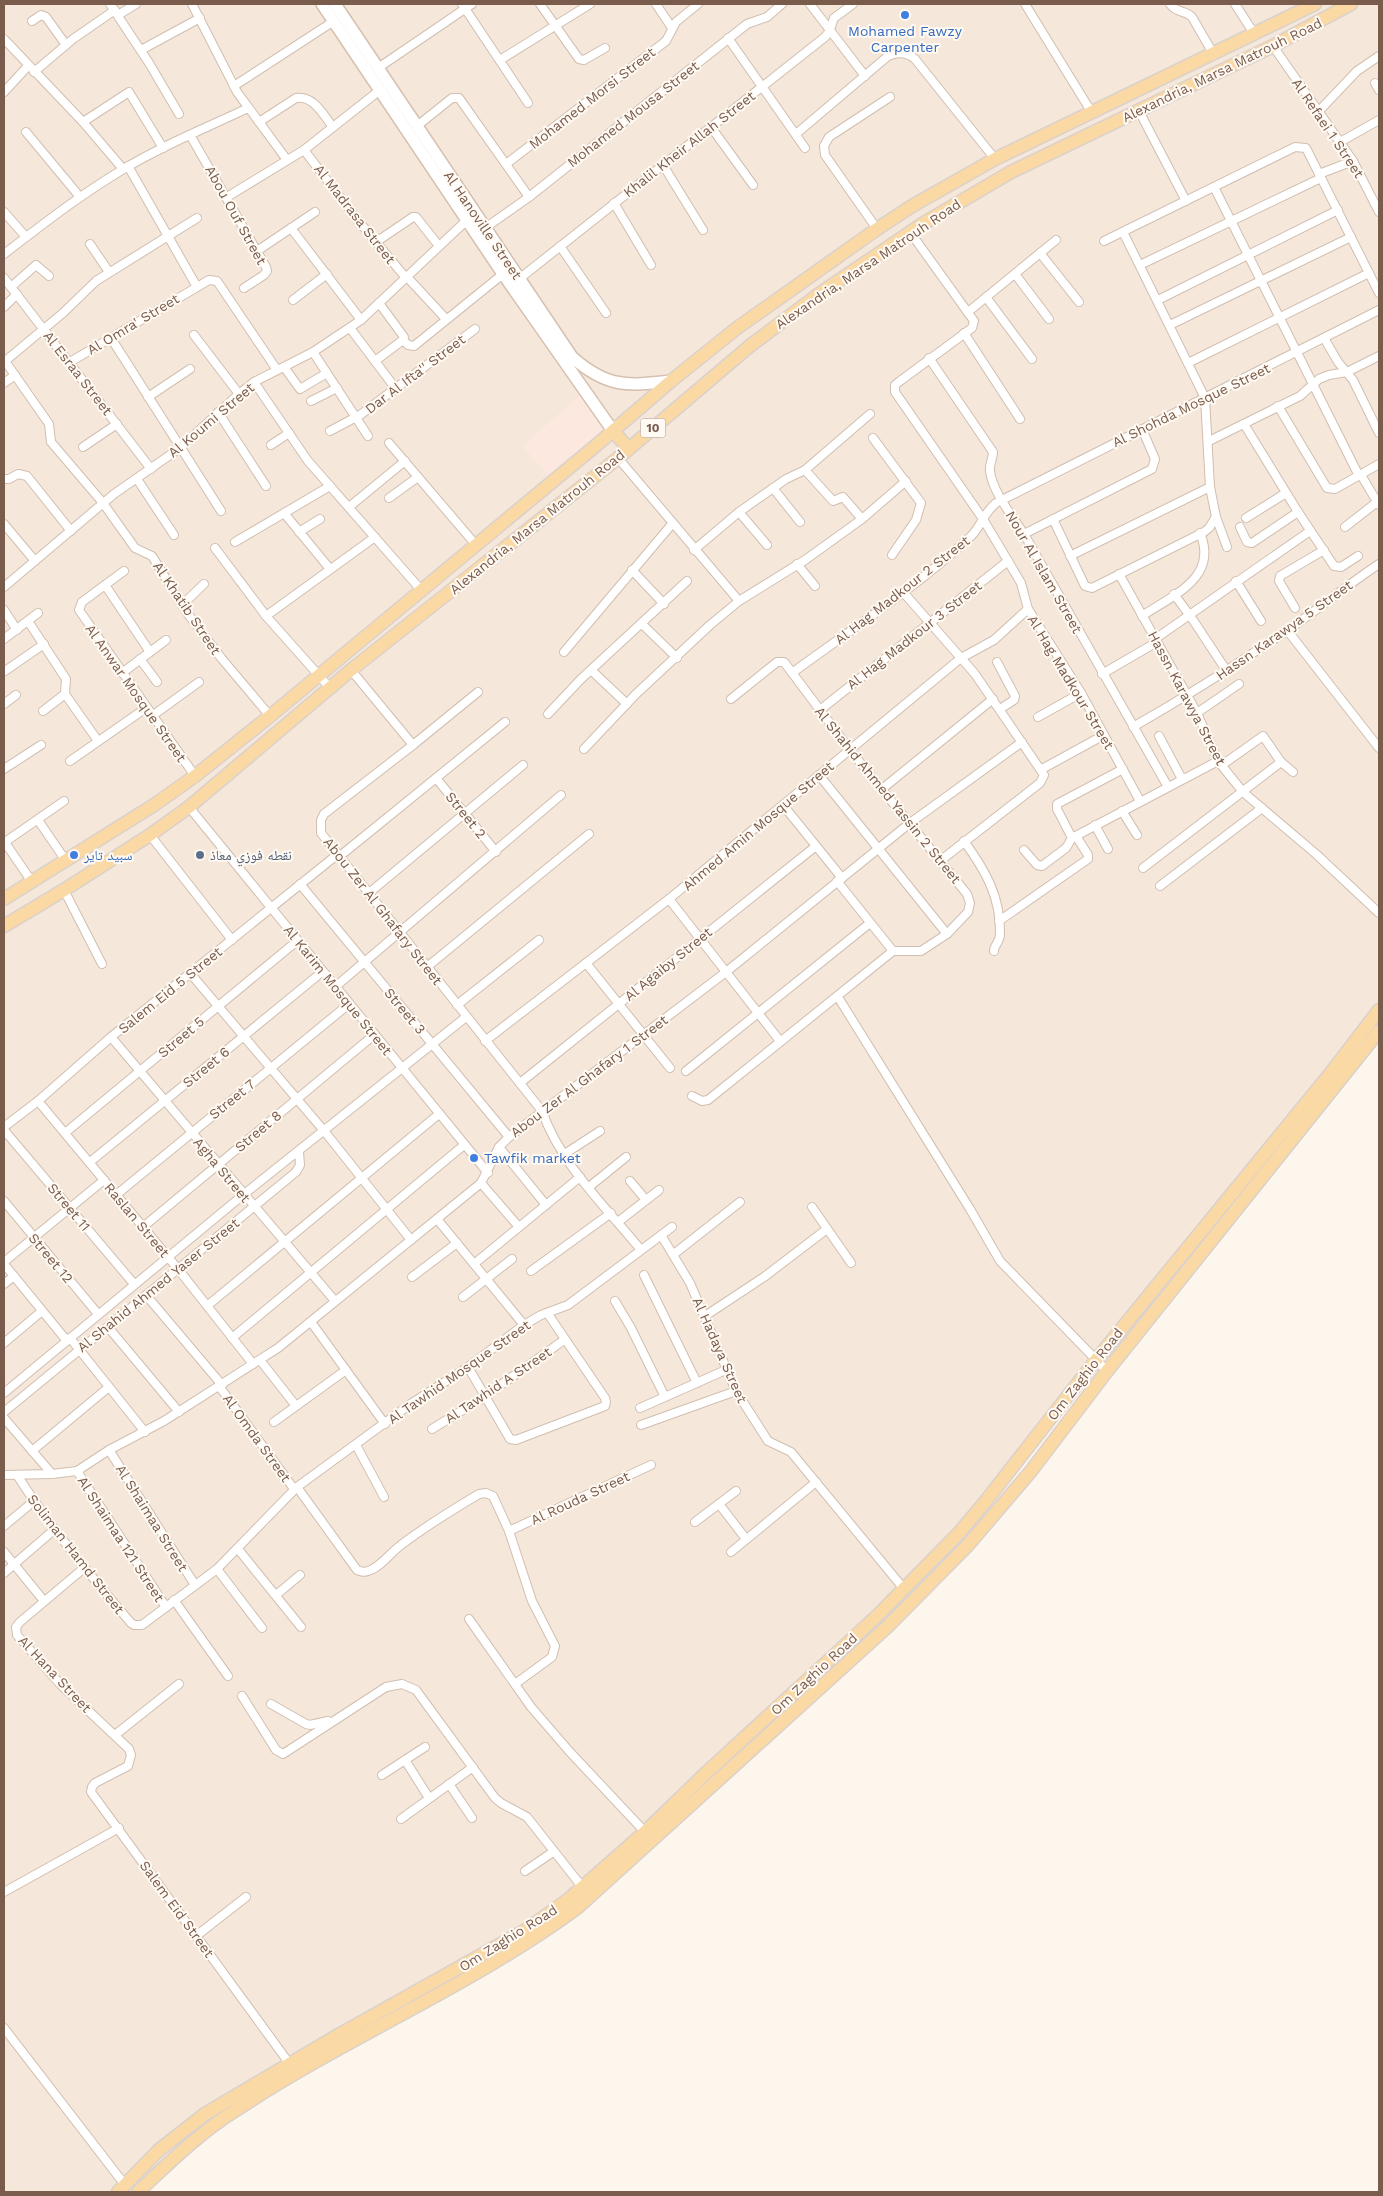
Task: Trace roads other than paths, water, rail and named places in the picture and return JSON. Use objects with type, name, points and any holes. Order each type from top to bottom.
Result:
[{"type":"main road","name":"Alexandria, Marsa Matrouh Road","points":[[4,899],[154,805],[195,776],[422,591],[671,381],[737,328],[876,229],[912,206],[995,159],[1214,55],[1315,4]]},
{"type":"main road","name":"Alexandria, Marsa Matrouh Road","points":[[4,926],[150,835],[189,807],[351,670],[618,458],[751,345],[818,294],[924,223],[1011,172],[1273,46],[1350,4]]},
{"type":"main road","points":[[953,182],[964,198]]},
{"type":"main road","points":[[912,206],[924,223]]},
{"type":"main road","points":[[612,431],[629,449]]},
{"type":"main road","points":[[66,861],[80,880]]},
{"type":"main road","name":"Om Zaghio Road","points":[[121,2189],[159,2150],[182,2131],[500,1951],[555,1924],[577,1908],[710,1778],[794,1692],[876,1617],[959,1533],[1196,1235],[1330,1074],[1379,1010]]},
{"type":"main road","name":"Om Zaghio Road","points":[[500,1951],[583,1888],[645,1832],[804,1702],[887,1628],[968,1545],[1001,1507],[1107,1371],[1379,1031]]},
{"type":"main road","points":[[1196,1235],[1210,1244]]},
{"type":"main road","points":[[876,1617],[887,1628]]},
{"type":"main road","points":[[794,1692],[804,1702]]},
{"type":"main road","name":"Om Zaghio Road","points":[[138,2192],[190,2142],[236,2109],[290,2063],[338,2042]]},
{"type":"main road","points":[[182,2131],[190,2142]]},
{"type":"street","points":[[4,92],[31,69],[114,10],[136,4]]},
{"type":"street","points":[[192,4],[234,86],[287,160]]},
{"type":"street","name":"Al Hanoville Street","points":[[322,4],[503,274],[612,431]]},
{"type":"street","name":"Al Hanoville Street","points":[[335,4],[572,357],[600,377],[617,383],[634,385],[671,381]]},
{"type":"street","points":[[540,4],[580,60],[605,48]]},
{"type":"street","points":[[500,60],[590,4]]},
{"type":"street","points":[[656,4],[672,28]]},
{"type":"street","name":"Mohamed Morsi Street","points":[[506,164],[666,41],[672,28],[681,17],[698,4]]},
{"type":"street","name":"Mohamed Mousa Street","points":[[485,228],[529,197],[728,38],[747,24],[767,17],[782,4]]},
{"type":"street","points":[[810,4],[865,76]]},
{"type":"street","name":"Khalil Kheir Allah Street","points":[[518,279],[824,37],[830,29],[834,18],[852,4]]},
{"type":"street","points":[[1025,4],[1092,113]]},
{"type":"street","points":[[1170,4],[1175,10],[1187,13],[1192,17],[1214,55]]},
{"type":"street","points":[[1235,4],[1255,35]]},
{"type":"street","points":[[378,68],[466,5],[528,102]]},
{"type":"street","points":[[114,10],[141,50],[179,114]]},
{"type":"street","points":[[32,21],[41,15],[46,17],[66,45]]},
{"type":"street","points":[[141,50],[200,18]]},
{"type":"street","points":[[234,86],[334,21]]},
{"type":"street","points":[[728,38],[805,148]]},
{"type":"street","points":[[4,39],[125,168],[197,287],[209,280],[217,281],[281,368],[300,389],[327,373]]},
{"type":"street","name":"Al Refaei 1 Street","points":[[1273,46],[1353,161],[1379,212]]},
{"type":"street","points":[[796,134],[888,56],[900,52],[914,59],[995,159]]},
{"type":"street","points":[[1318,111],[1357,71],[1379,56]]},
{"type":"street","points":[[227,197],[304,150],[380,90]]},
{"type":"street","points":[[83,122],[126,92],[129,92],[163,148]]},
{"type":"street","points":[[259,122],[296,98],[301,97],[310,99],[333,127]]},
{"type":"street","points":[[876,229],[826,155],[824,146],[829,137],[890,97]]},
{"type":"street","points":[[417,126],[452,98],[459,98],[529,197]]},
{"type":"street","points":[[4,254],[80,197],[125,168],[248,108]]},
{"type":"street","points":[[1139,111],[1186,201]]},
{"type":"street","points":[[1340,142],[1379,120]]},
{"type":"street","points":[[711,127],[753,185]]},
{"type":"street","points":[[26,132],[80,197]]},
{"type":"street","name":"Abou Ouf Street","points":[[190,135],[227,197],[267,271],[244,288]]},
{"type":"street","points":[[1104,241],[1299,146],[1306,148],[1379,293]]},
{"type":"street","name":"Al Madrasa Street","points":[[304,150],[376,242],[446,319]]},
{"type":"street","points":[[1140,266],[1353,161]]},
{"type":"street","points":[[663,165],[704,230]]},
{"type":"street","points":[[1214,187],[1312,385],[1360,476],[1378,503],[1344,527]]},
{"type":"street","points":[[614,203],[651,266]]},
{"type":"street","points":[[1158,300],[1338,210]]},
{"type":"street","points":[[4,212],[26,238]]},
{"type":"street","points":[[257,251],[314,212]]},
{"type":"street","points":[[376,242],[413,217],[416,218],[438,246]]},
{"type":"street","points":[[4,361],[63,313],[87,288],[109,272],[197,218]]},
{"type":"street","name":"Al Koumi Street","points":[[4,587],[104,503],[180,448],[218,412],[254,382],[313,352],[361,320],[467,220]]},
{"type":"street","points":[[291,228],[361,320]]},
{"type":"street","points":[[910,232],[970,315],[974,325],[929,358]]},
{"type":"street","points":[[1123,232],[1205,398],[1209,441],[1210,487],[1216,517],[1227,547]]},
{"type":"street","points":[[1170,325],[1351,237]]},
{"type":"street","points":[[970,315],[986,297],[1056,240]]},
{"type":"street","points":[[90,244],[109,272]]},
{"type":"street","points":[[560,246],[606,313]]},
{"type":"street","points":[[1040,253],[1079,302]]},
{"type":"street","points":[[11,287],[36,265],[49,276]]},
{"type":"street","points":[[1188,363],[1369,273]]},
{"type":"street","points":[[293,300],[327,274]]},
{"type":"street","points":[[379,303],[403,334],[403,340],[408,345],[414,346],[503,274]]},
{"type":"street","points":[[1015,274],[1049,319]]},
{"type":"street","name":"Al Esraa Street","points":[[4,278],[151,469]]},
{"type":"street","name":"Al Omra' Street","points":[[70,362],[197,287]]},
{"type":"street","points":[[4,307],[16,294]]},
{"type":"street","points":[[986,297],[1032,359]]},
{"type":"street","name":"Al Shohda Mosque Street","points":[[1002,499],[1379,310]]},
{"type":"street","points":[[350,328],[396,389]]},
{"type":"street","name":"Dar Al Ifta'' Street","points":[[330,430],[355,417],[396,389],[475,330]]},
{"type":"street","points":[[964,334],[1020,419]]},
{"type":"street","points":[[194,335],[239,394]]},
{"type":"street","points":[[111,338],[220,511]]},
{"type":"street","points":[[1324,338],[1338,362],[1347,372],[1379,433]]},
{"type":"street","points":[[375,361],[403,340]]},
{"type":"street","points":[[313,352],[368,436]]},
{"type":"street","points":[[1209,441],[1300,396],[1312,385],[1329,375],[1347,372],[1379,356]]},
{"type":"street","name":"Al Hag Madkour Street","points":[[929,358],[895,385],[895,392],[983,519],[1021,582],[1028,608],[1081,693],[1140,801]]},
{"type":"street","name":"Nour Al Islam Street","points":[[929,358],[993,452],[989,469],[1002,499],[1024,534],[1168,787]]},
{"type":"street","name":"Al Khatib Street","points":[[4,361],[49,424],[50,442],[104,503],[135,548],[152,556],[182,605],[222,659],[270,716]]},
{"type":"street","points":[[148,397],[190,369]]},
{"type":"street","points":[[4,383],[15,375]]},
{"type":"street","points":[[254,382],[308,461],[422,591]]},
{"type":"street","points":[[311,401],[337,388]]},
{"type":"street","points":[[1278,406],[1327,488],[1336,489],[1378,467]]},
{"type":"street","points":[[218,412],[266,486]]},
{"type":"street","points":[[694,550],[739,512],[791,476],[805,470],[870,414]]},
{"type":"street","points":[[83,447],[117,424]]},
{"type":"street","points":[[1244,424],[1310,531],[1337,568],[1358,556]]},
{"type":"street","points":[[1024,534],[1152,469],[1155,459],[1142,429]]},
{"type":"street","points":[[271,445],[289,433]]},
{"type":"street","points":[[873,438],[921,503],[916,520],[892,555]]},
{"type":"street","points":[[389,443],[476,545]]},
{"type":"street","points":[[618,458],[739,601]]},
{"type":"street","points":[[348,507],[405,462]]},
{"type":"street","points":[[805,470],[833,502],[844,496],[862,519]]},
{"type":"street","points":[[4,479],[9,479],[18,474],[27,476],[71,530]]},
{"type":"street","points":[[389,498],[418,477]]},
{"type":"street","points":[[137,479],[174,536]]},
{"type":"street","points":[[584,749],[627,704],[677,658],[710,624],[739,601],[862,519],[906,481]]},
{"type":"street","points":[[235,542],[330,486]]},
{"type":"street","points":[[1070,556],[1210,487]]},
{"type":"street","points":[[773,488],[800,522]]},
{"type":"street","points":[[1246,518],[1286,493]]},
{"type":"street","name":"Al Hag Madkour 2 Street","points":[[792,673],[903,592],[968,539],[979,529],[990,507],[1002,499]]},
{"type":"street","points":[[739,512],[767,544]]},
{"type":"street","points":[[1240,527],[1247,542],[1252,543],[1298,512]]},
{"type":"street","points":[[284,513],[330,569]]},
{"type":"street","points":[[1053,519],[1085,586],[1092,588],[1209,528],[1216,517]]},
{"type":"street","points":[[299,532],[320,519]]},
{"type":"street","points":[[4,524],[34,561]]},
{"type":"street","points":[[564,652],[672,524]]},
{"type":"street","points":[[1102,674],[1156,640],[1236,581],[1310,531]]},
{"type":"street","points":[[1142,616],[1195,580],[1202,570],[1206,558],[1205,545],[1200,533]]},
{"type":"street","points":[[266,616],[375,537]]},
{"type":"street","points":[[215,548],[266,616],[330,688]]},
{"type":"street","points":[[1295,608],[1279,581],[1280,576],[1324,550]]},
{"type":"street","name":"Al Hag Madkour 3 Street","points":[[820,710],[1008,561]]},
{"type":"street","points":[[797,564],[815,586]]},
{"type":"street","name":"Hassn Karawya 5 Street","points":[[1133,727],[1188,695],[1288,630],[1344,587],[1379,564]]},
{"type":"street","points":[[632,570],[664,604]]},
{"type":"street","name":"Al Anwar Mosque Street","points":[[124,571],[82,602],[79,610],[195,776]]},
{"type":"street","name":"Hassn Karawya Street","points":[[1119,574],[1188,695],[1220,763],[1243,792],[1316,854],[1379,913]]},
{"type":"street","points":[[548,714],[591,670],[687,581]]},
{"type":"street","points":[[1236,581],[1261,621]]},
{"type":"street","points":[[182,605],[204,584]]},
{"type":"street","points":[[105,585],[150,652]]},
{"type":"street","points":[[903,592],[961,658],[993,699],[1042,769],[1044,775],[1040,783],[940,861]]},
{"type":"street","points":[[1174,594],[1226,670]]},
{"type":"street","name":"Ahmed Amin Mosque Street","points":[[485,1041],[669,899],[961,658],[994,640],[1028,608]]},
{"type":"street","points":[[4,610],[17,630]]},
{"type":"street","points":[[4,639],[38,613]]},
{"type":"street","points":[[28,621],[66,679],[65,694],[98,741]]},
{"type":"street","points":[[642,624],[677,658]]},
{"type":"street","points":[[1288,630],[1379,748]]},
{"type":"street","points":[[122,673],[166,640]]},
{"type":"street","points":[[5,671],[44,644]]},
{"type":"street","points":[[140,659],[157,682]]},
{"type":"street","name":"Al Shahid Ahmed Yassin 2 Street","points":[[731,699],[780,660],[784,662],[850,750],[967,894],[970,903],[968,912],[947,934],[922,952],[893,951]]},
{"type":"street","points":[[997,662],[1015,696],[1014,700],[1000,709]]},
{"type":"street","points":[[351,670],[413,745]]},
{"type":"street","points":[[591,670],[627,704]]},
{"type":"street","points":[[152,716],[199,682]]},
{"type":"street","points":[[1197,713],[1239,684]]},
{"type":"street","name":"Abou Zer Al Ghafary Street","points":[[478,692],[324,814],[321,820],[321,833],[542,1111],[550,1134],[563,1155],[642,1250]]},
{"type":"street","points":[[1038,717],[1081,693]]},
{"type":"street","points":[[43,711],[65,694]]},
{"type":"street","points":[[4,704],[16,695]]},
{"type":"street","points":[[882,789],[993,699]]},
{"type":"street","points":[[70,761],[146,708]]},
{"type":"street","name":"Salem Eid 5 Street","points":[[4,1129],[111,1037],[505,722]]},
{"type":"street","points":[[1024,850],[1037,865],[1042,866],[1066,848],[1074,837],[1182,779],[1220,763],[1271,730]]},
{"type":"street","points":[[1042,769],[1104,735]]},
{"type":"street","points":[[1159,736],[1182,779]]},
{"type":"street","points":[[1263,736],[1281,762],[1294,772]]},
{"type":"street","name":"Abou Zer Al Ghafary 1 Street","points":[[4,1475],[52,1474],[76,1471],[179,1412],[278,1348],[481,1183],[488,1173],[499,1147],[509,1137],[726,972],[910,823],[1022,742]]},
{"type":"street","points":[[4,769],[41,745]]},
{"type":"street","points":[[1143,868],[1281,762]]},
{"type":"street","points":[[369,893],[523,765]]},
{"type":"street","points":[[999,921],[1088,859],[1088,855],[1074,837],[1057,809],[1057,804],[1123,769]]},
{"type":"street","points":[[820,775],[947,934]]},
{"type":"street","name":"Street 2","points":[[436,778],[496,852]]},
{"type":"street","points":[[335,987],[561,795]]},
{"type":"street","points":[[32,882],[4,842],[64,801]]},
{"type":"street","points":[[692,1096],[702,1101],[708,1100],[893,951],[870,923],[816,846],[783,805]]},
{"type":"street","name":"Al Karim Mosque Street","points":[[189,807],[488,1173]]},
{"type":"street","points":[[1160,886],[1262,808]]},
{"type":"street","points":[[1122,811],[1137,835]]},
{"type":"street","points":[[38,820],[66,861]]},
{"type":"street","points":[[1095,825],[1108,849]]},
{"type":"street","points":[[427,967],[589,834]]},
{"type":"street","points":[[150,835],[232,940]]},
{"type":"street","points":[[964,841],[991,882],[999,921],[999,941],[994,946],[994,951]]},
{"type":"street","name":"Al Agaiby Street","points":[[520,1084],[699,938],[816,846]]},
{"type":"street","name":"Street 3","points":[[300,884],[509,1137]]},
{"type":"street","points":[[64,890],[102,964]]},
{"type":"street","points":[[669,899],[780,1041]]},
{"type":"street","points":[[686,1071],[870,923]]},
{"type":"street","name":"Street 5","points":[[65,1133],[297,940]]},
{"type":"street","points":[[458,1005],[539,940]]},
{"type":"street","points":[[586,964],[670,1068]]},
{"type":"street","name":"Street 6","points":[[90,1162],[322,972]]},
{"type":"street","points":[[190,973],[297,1099],[411,1240]]},
{"type":"street","points":[[838,997],[965,1201],[1000,1261],[1107,1371]]},
{"type":"street","name":"Street 7","points":[[116,1195],[349,1004]]},
{"type":"street","name":"Al Shahid Ahmed Yaser Street","points":[[4,1392],[134,1284],[466,1017]]},
{"type":"street","name":"Street 8","points":[[143,1227],[374,1035]]},
{"type":"street","name":"Agha Street","points":[[111,1037],[217,1165],[335,1301]]},
{"type":"street","name":"Raslan Street","points":[[38,1101],[178,1269],[232,1338],[296,1406]]},
{"type":"street","points":[[207,1306],[439,1114]]},
{"type":"street","name":"Street 11","points":[[4,1129],[134,1284]]},
{"type":"street","points":[[563,1155],[600,1131]]},
{"type":"street","points":[[232,1338],[464,1145]]},
{"type":"street","points":[[499,1147],[546,1205]]},
{"type":"street","name":"Al Shahid Ahmed Yaser Street","points":[[4,1412],[296,1172],[300,1165],[299,1152]]},
{"type":"street","points":[[589,1187],[626,1156]]},
{"type":"street","points":[[474,1264],[580,1176]]},
{"type":"street","points":[[104,1180],[4,1263],[42,1311],[79,1350],[145,1432]]},
{"type":"street","points":[[630,1181],[646,1200]]},
{"type":"street","points":[[481,1183],[519,1227]]},
{"type":"street","points":[[618,1222],[658,1190]]},
{"type":"street","name":"Street 12","points":[[4,1201],[98,1314]]},
{"type":"street","points":[[674,1254],[740,1202]]},
{"type":"street","points":[[812,1207],[851,1263]]},
{"type":"street","points":[[531,1271],[611,1213]]},
{"type":"street","points":[[437,1219],[524,1325]]},
{"type":"street","name":"Al Tawhid Mosque Street","points":[[295,1488],[386,1424],[412,1403],[468,1367],[524,1325],[541,1315],[568,1305],[672,1227]]},
{"type":"street","points":[[704,1316],[764,1277],[827,1229]]},
{"type":"street","name":"Al Hadaya Street","points":[[662,1235],[674,1254],[704,1316],[736,1391],[768,1441],[791,1452],[816,1482]]},
{"type":"street","points":[[412,1277],[456,1243]]},
{"type":"street","points":[[463,1297],[512,1259]]},
{"type":"street","points":[[149,1272],[160,1284]]},
{"type":"street","points":[[644,1275],[697,1383]]},
{"type":"street","points":[[4,1284],[14,1276]]},
{"type":"street","points":[[146,1295],[220,1386]]},
{"type":"street","points":[[615,1301],[631,1328],[665,1397]]},
{"type":"street","points":[[4,1343],[42,1311]]},
{"type":"street","points":[[468,1367],[510,1439],[521,1438],[605,1406],[605,1398],[548,1314]]},
{"type":"street","points":[[311,1322],[386,1424]]},
{"type":"street","points":[[108,1327],[179,1412]]},
{"type":"street","name":"Al Tawhid A Street","points":[[432,1429],[484,1397],[564,1340]]},
{"type":"street","points":[[274,1422],[346,1370]]},
{"type":"street","points":[[640,1408],[728,1370]]},
{"type":"street","name":"Al Omda Street","points":[[220,1386],[357,1570],[368,1571],[374,1568],[401,1545],[436,1520],[479,1494],[486,1493],[494,1496],[509,1531]]},
{"type":"street","points":[[32,1451],[109,1387]]},
{"type":"street","points":[[641,1426],[736,1391]]},
{"type":"street","points":[[4,1418],[52,1474]]},
{"type":"street","points":[[356,1445],[384,1496]]},
{"type":"street","name":"Al Shaimaa Street","points":[[110,1450],[195,1585]]},
{"type":"street","name":"Al Rouda Street","points":[[509,1531],[651,1465]]},
{"type":"street","name":"Al Shaimaa 121 Street","points":[[76,1471],[166,1607]]},
{"type":"street","name":"Soliman Hamd Street","points":[[17,1475],[84,1568],[134,1625],[142,1624],[217,1569],[295,1488]]},
{"type":"street","points":[[732,1552],[816,1482],[904,1589]]},
{"type":"street","points":[[695,1522],[736,1491]]},
{"type":"street","points":[[4,1526],[34,1501]]},
{"type":"street","points":[[719,1504],[746,1539]]},
{"type":"street","points":[[4,1573],[55,1529]]},
{"type":"street","points":[[509,1531],[532,1601],[555,1646],[552,1657],[515,1684]]},
{"type":"street","points":[[238,1548],[301,1627]]},
{"type":"street","points":[[4,1552],[44,1601]]},
{"type":"street","name":"Al Hana Street","points":[[84,1568],[18,1624],[17,1635],[60,1684],[129,1750],[131,1761],[128,1766]]},
{"type":"street","points":[[217,1569],[262,1628]]},
{"type":"street","points":[[276,1595],[300,1575]]},
{"type":"street","points":[[174,1600],[228,1676]]},
{"type":"street","points":[[469,1620],[531,1707],[569,1751],[645,1832]]},
{"type":"street","points":[[115,1735],[179,1684]]},
{"type":"street","points":[[242,1696],[279,1753],[287,1752],[386,1687],[402,1684],[416,1690],[495,1798],[507,1807],[527,1817],[583,1888]]},
{"type":"street","points":[[271,1704],[310,1725],[336,1719]]},
{"type":"street","points":[[382,1775],[425,1746]]},
{"type":"street","points":[[405,1760],[428,1798]]},
{"type":"street","name":"Salem Eid Street","points":[[128,1766],[92,1787],[94,1796],[290,2063]]},
{"type":"street","points":[[401,1819],[473,1767]]},
{"type":"street","points":[[449,1784],[472,1818]]},
{"type":"street","points":[[4,1892],[118,1828]]},
{"type":"street","points":[[525,1872],[553,1852]]},
{"type":"street","points":[[196,1936],[246,1897]]},
{"type":"street","points":[[4,2028],[121,2189]]},
{"type":"place","name":"Mohamed Fawzy Carpenter","points":[[905,15]]},
{"type":"place","name":"سبيد تاير","points":[[74,855]]},
{"type":"place","name":"نقطه فوزي معاذ","points":[[200,855]]},
{"type":"place","name":"Tawfik market","points":[[474,1158]]}]
